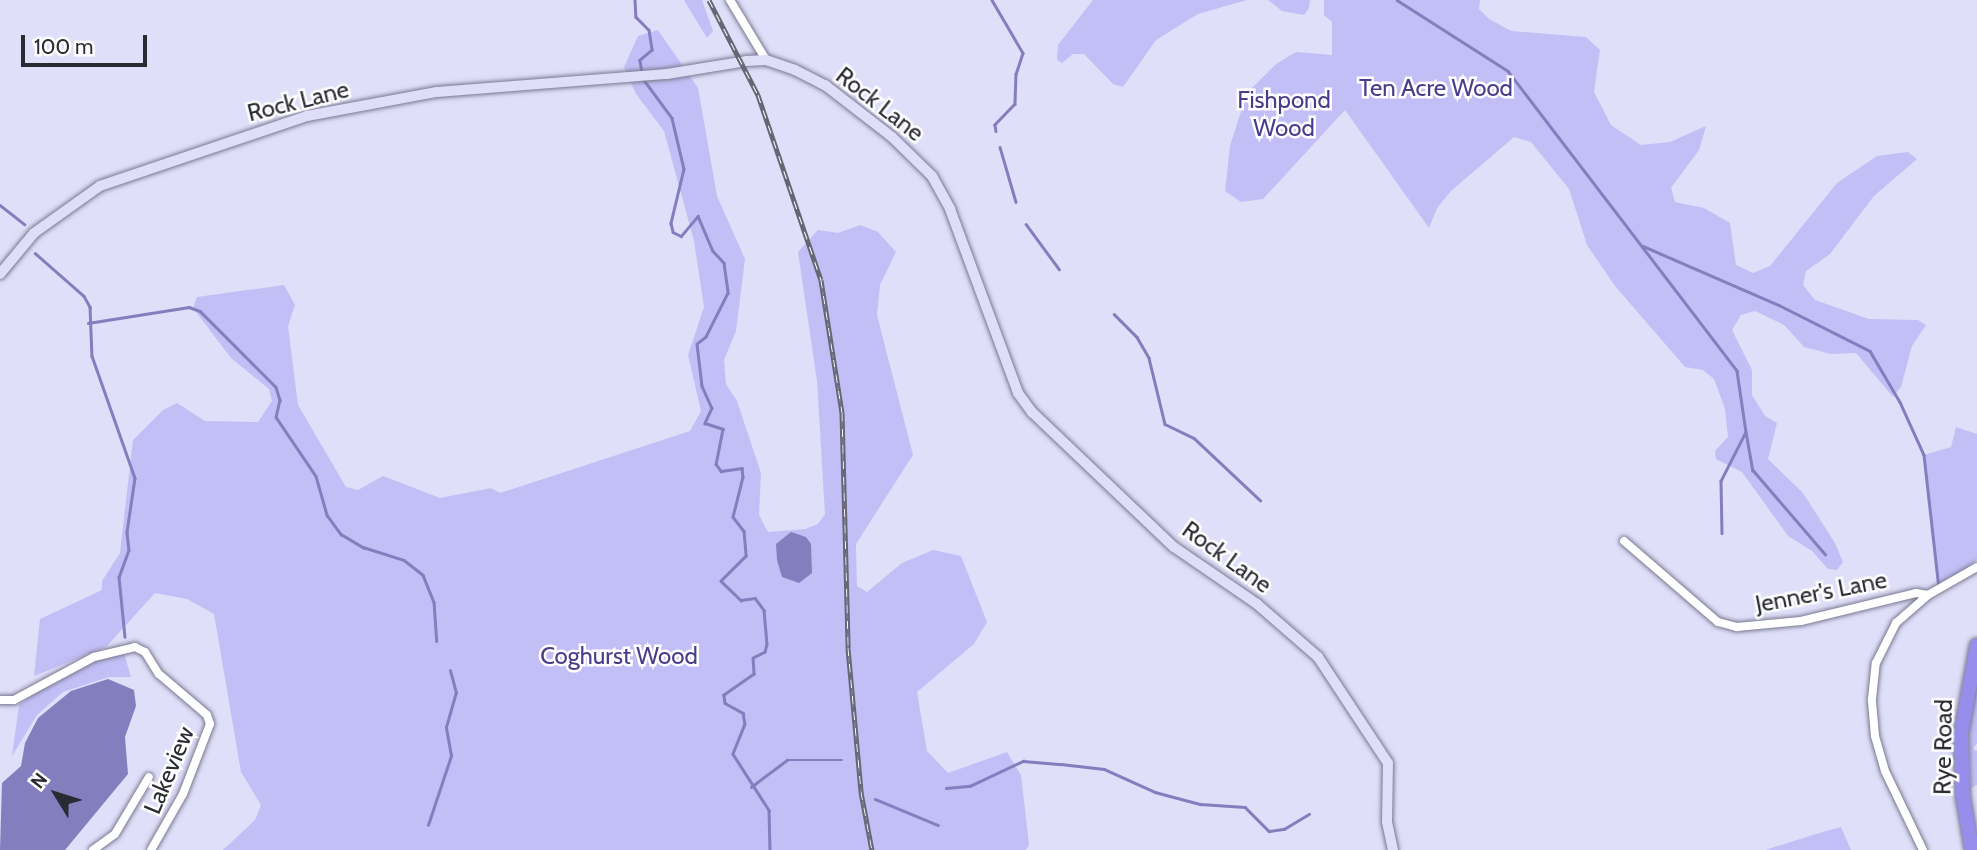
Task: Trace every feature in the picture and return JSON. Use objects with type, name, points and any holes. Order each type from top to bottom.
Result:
[{"type":"highway","name":"Rye Road","points":[[1972,850],[1963,797],[1961,734],[1977,645]]},
{"type":"street","points":[[730,0],[766,60]]},
{"type":"street","name":"Rock Lane","points":[[0,274],[34,233],[100,186],[307,116],[437,92],[766,60],[825,85],[912,153],[932,176],[950,209],[1018,393],[1032,412],[1174,547],[1257,604],[1318,657],[1388,763],[1387,822],[1393,850]]},
{"type":"street","name":"Jenner's Lane","points":[[1624,541],[1718,622],[1737,626],[1801,621],[1916,593],[1928,595]]},
{"type":"street","points":[[1923,850],[1885,771],[1872,699],[1876,663],[1888,634],[1928,595],[1977,567]]},
{"type":"street","name":"Lakeview","points":[[0,700],[14,700],[94,657],[135,646],[195,705],[210,724],[183,794],[151,850]]},
{"type":"street","points":[[93,850],[115,834],[149,777]]},
{"type":"green space","points":[[684,0],[702,0],[713,31],[707,38]]},
{"type":"green space","points":[[1093,0],[1247,0],[1198,14],[1156,40],[1123,87],[1113,84],[1084,54],[1073,54],[1062,63],[1057,60],[1058,45]]},
{"type":"green space","points":[[1268,0],[1310,0],[1304,15],[1282,11]]},
{"type":"green space","name":"Ten Acre Wood","points":[[1324,0],[1480,0],[1479,9],[1489,19],[1511,31],[1586,37],[1600,50],[1594,92],[1611,125],[1641,145],[1670,142],[1706,126],[1699,150],[1671,188],[1675,202],[1704,208],[1730,223],[1736,265],[1753,273],[1770,266],[1837,183],[1877,156],[1908,152],[1917,159],[1874,196],[1830,254],[1806,271],[1803,285],[1815,300],[1869,319],[1918,320],[1926,325],[1912,346],[1901,387],[1893,397],[1856,353],[1831,354],[1804,347],[1784,325],[1755,311],[1741,315],[1732,330],[1752,370],[1752,395],[1765,416],[1777,423],[1768,459],[1803,493],[1835,543],[1843,562],[1837,570],[1828,569],[1812,551],[1788,536],[1742,472],[1716,459],[1715,451],[1728,437],[1725,409],[1714,379],[1703,370],[1685,367],[1615,286],[1587,245],[1569,189],[1531,142],[1514,137],[1451,191],[1437,208],[1429,228],[1345,110],[1263,199],[1241,202],[1225,191],[1230,146],[1247,93],[1276,64],[1296,52],[1332,55],[1332,22],[1324,15]]},
{"type":"green space","name":"Coghurst Wood","points":[[658,30],[698,88],[717,196],[745,259],[736,331],[724,360],[726,384],[737,401],[761,473],[759,515],[768,532],[805,529],[818,524],[825,514],[817,381],[798,252],[818,230],[838,233],[860,225],[878,232],[896,252],[880,285],[877,315],[913,455],[856,544],[857,586],[867,592],[902,563],[933,550],[961,556],[987,622],[974,644],[917,692],[927,751],[948,773],[1007,752],[1021,775],[1029,845],[1026,850],[223,850],[255,820],[261,805],[241,772],[214,614],[187,599],[155,593],[106,647],[34,676],[40,619],[102,590],[102,581],[120,553],[133,440],[163,410],[177,403],[205,421],[258,422],[272,401],[269,389],[231,358],[193,308],[197,297],[284,285],[295,305],[288,326],[298,405],[346,487],[358,490],[383,476],[440,498],[491,488],[500,493],[690,431],[701,411],[688,355],[704,307],[694,241],[664,131],[636,94],[624,67],[638,36]]},
{"type":"green space","points":[[1956,427],[1977,434],[1977,560],[1939,588],[1924,455],[1951,447]]},
{"type":"green space","points":[[124,653],[131,677],[109,677],[63,692],[37,715],[12,756],[19,705],[73,665]]},
{"type":"green space","points":[[1977,677],[1977,743],[1973,749],[1977,751],[1977,785],[1971,788],[1969,732]]},
{"type":"green space","points":[[1841,827],[1851,850],[1765,850],[1816,834]]},
{"type":"shaded area","points":[[791,532],[806,537],[811,544],[812,573],[799,583],[782,577],[777,560],[776,544]]},
{"type":"shaded area","points":[[108,679],[134,690],[136,706],[125,737],[128,774],[65,850],[0,850],[2,783],[21,766],[25,743],[38,718],[71,691]]},
{"type":"waterway","points":[[635,0],[636,17],[649,30],[652,50],[640,60],[642,73]]},
{"type":"waterway","points":[[992,0],[1023,53],[1016,74],[1015,104],[995,125],[996,131]]},
{"type":"waterway","points":[[1397,0],[1508,71],[1737,371],[1746,432],[1721,481],[1722,533]]},
{"type":"waterway","points":[[644,80],[672,118],[684,169],[671,223],[673,232],[681,236],[698,216],[713,251],[724,263],[728,293],[706,337],[697,344],[702,386],[712,408],[705,423],[723,429],[716,464],[721,471],[742,468],[743,477],[733,517],[744,531],[746,556],[721,581],[741,600],[755,598],[764,610],[767,644],[765,652],[753,658],[754,674],[724,695],[725,703],[743,713],[745,724],[733,754],[769,810],[770,850]]},
{"type":"waterway","points":[[1000,147],[1016,202]]},
{"type":"waterway","points":[[0,205],[24,224]]},
{"type":"waterway","points":[[1026,224],[1059,269]]},
{"type":"waterway","points":[[1643,246],[1779,305],[1870,351],[1900,402],[1924,455],[1939,588]]},
{"type":"waterway","points":[[35,253],[84,296],[90,307],[92,356],[135,478],[127,532],[129,550],[119,577],[125,637]]},
{"type":"waterway","points":[[88,323],[189,307],[200,311],[276,387],[280,400],[276,417],[316,476],[327,515],[341,534],[363,547],[404,560],[423,575],[434,602],[437,641]]},
{"type":"waterway","points":[[1114,314],[1137,337],[1149,358],[1165,424],[1194,438],[1260,500]]},
{"type":"waterway","points":[[1746,432],[1753,470],[1825,554]]},
{"type":"waterway","points":[[428,825],[451,756],[446,727],[456,693],[450,671]]},
{"type":"waterway","points":[[751,787],[787,760],[842,760]]},
{"type":"waterway","points":[[946,788],[970,786],[1023,761],[1104,769],[1155,792],[1200,804],[1245,807],[1269,831],[1284,829],[1309,814]]},
{"type":"waterway","points":[[875,799],[938,825]]},
{"type":"railway","points":[[709,0],[758,95],[821,280],[842,413],[848,648],[861,792],[872,850]]},
{"type":"park label","name":"Fishpond Wood","points":[[1284,114]]}]
